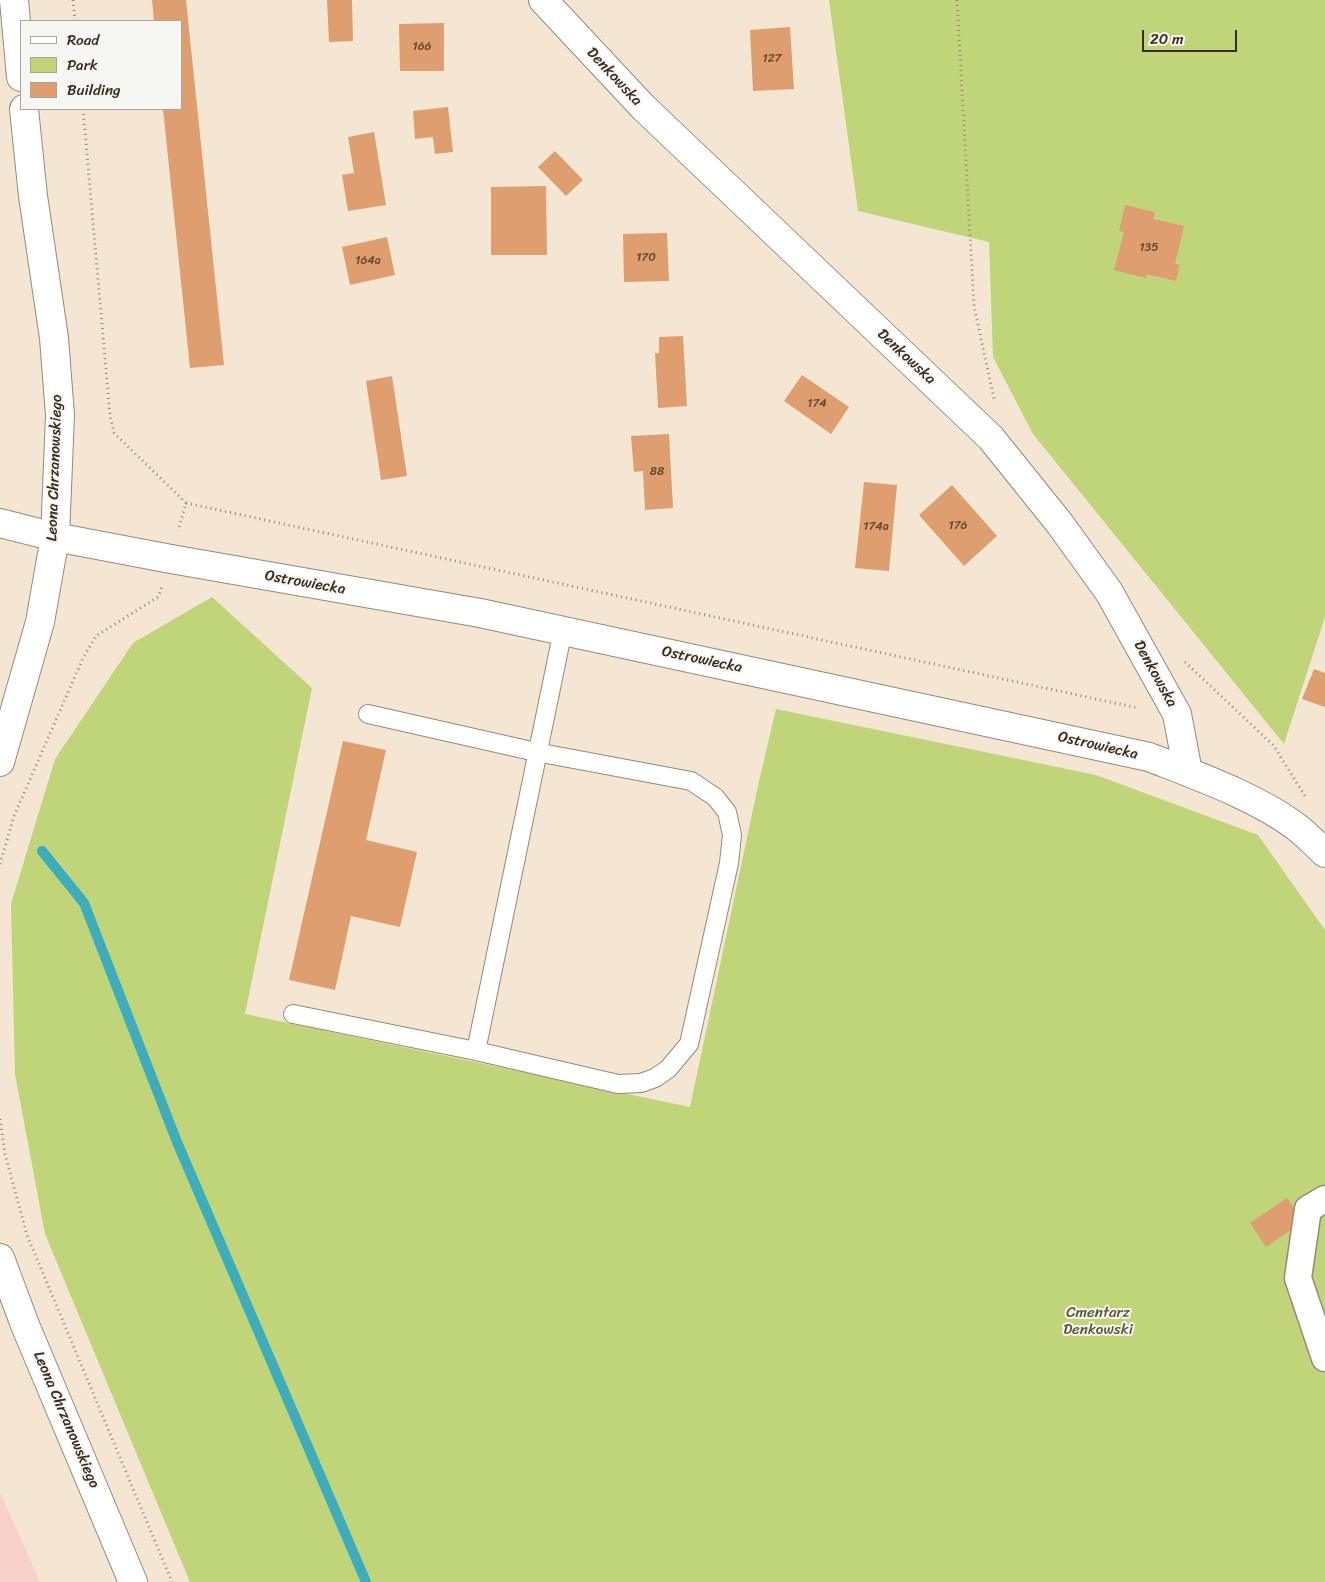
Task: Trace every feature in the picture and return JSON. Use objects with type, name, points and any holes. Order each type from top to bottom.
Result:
[{"type":"street","points":[[14,0],[20,66]]},
{"type":"street","name":"Denkowska","points":[[543,0],[643,107],[991,438],[1060,524],[1109,592],[1177,714],[1188,772]]},
{"type":"street","name":"Leona Chrzanowskiego","points":[[0,762],[40,622],[55,537],[60,415],[54,338],[33,196],[24,110]]},
{"type":"street","name":"Ostrowiecka","points":[[0,523],[55,537],[171,560],[471,611],[1149,757],[1188,772],[1258,804],[1298,828],[1325,853]]},
{"type":"street","points":[[1325,1199],[1308,1209],[1298,1278],[1325,1358]]},
{"type":"street","name":"Leona Chrzanowskiego","points":[[0,1258],[29,1334],[133,1582]]},
{"type":"lane","points":[[476,1051],[536,752],[563,630]]},
{"type":"lane","points":[[293,1014],[476,1051],[618,1084],[641,1083],[655,1078],[668,1069],[689,1044],[728,862],[732,835],[727,812],[715,797],[691,781],[536,752],[368,714]]},
{"type":"path","points":[[73,0],[75,20]]},
{"type":"path","points":[[957,0],[974,306],[982,348],[995,394],[991,438]]},
{"type":"path","points":[[83,110],[110,415],[114,433],[186,503],[1146,709]]},
{"type":"path","points":[[0,864],[14,816],[83,658],[96,636],[158,597],[171,560],[186,503]]},
{"type":"path","points":[[1180,658],[1273,746],[1305,794],[1298,828]]},
{"type":"path","points":[[0,1119],[5,1154],[28,1235],[172,1582]]},
{"type":"shaded area","points":[[0,1492],[40,1582],[0,1582]]},
{"type":"green space","points":[[829,0],[1325,0],[1325,617],[1284,744],[1033,434],[993,357],[989,242],[858,211]]},
{"type":"green space","name":"Cmentarz Denkowski","points":[[212,597],[312,688],[245,1014],[690,1107],[776,709],[1096,775],[1258,835],[1325,930],[1325,1582],[190,1582],[45,1234],[15,1074],[11,904],[55,759],[133,643]]},
{"type":"building","points":[[152,0],[186,0],[224,365],[190,368],[163,110],[182,110],[182,20],[154,20]]},
{"type":"building","points":[[327,0],[352,0],[353,41],[329,42]]},
{"type":"building","points":[[444,23],[444,71],[400,71],[399,24]]},
{"type":"building","points":[[790,27],[794,89],[753,91],[750,30]]},
{"type":"building","points":[[448,107],[453,152],[435,154],[433,137],[415,139],[413,111]]},
{"type":"building","points":[[374,132],[386,205],[348,211],[342,175],[354,173],[348,137]]},
{"type":"building","points":[[555,151],[583,180],[566,196],[538,167]]},
{"type":"building","points":[[546,186],[547,255],[491,255],[491,187]]},
{"type":"building","points":[[1125,205],[1155,212],[1153,219],[1184,226],[1175,264],[1180,265],[1176,281],[1147,274],[1146,278],[1114,270],[1124,232],[1119,231]]},
{"type":"building","points":[[667,233],[669,281],[624,282],[623,234]]},
{"type":"building","points":[[387,237],[395,275],[350,285],[342,247]]},
{"type":"building","points":[[683,336],[687,406],[658,408],[655,353],[659,353],[659,337]]},
{"type":"building","points":[[802,375],[849,407],[831,434],[784,401]]},
{"type":"building","points":[[392,376],[407,476],[381,480],[366,381]]},
{"type":"building","points":[[669,434],[673,508],[645,510],[643,471],[634,472],[631,436]]},
{"type":"building","points":[[864,482],[897,485],[889,571],[855,568]]},
{"type":"building","points":[[952,485],[997,536],[964,566],[919,515]]},
{"type":"building","points":[[1314,669],[1325,673],[1325,707],[1302,699]]},
{"type":"building","points":[[343,741],[386,750],[366,840],[417,852],[400,927],[351,916],[335,990],[289,980]]},
{"type":"building","points":[[1287,1198],[1303,1222],[1266,1247],[1250,1223]]},
{"type":"waterway","points":[[42,851],[84,903],[177,1142],[366,1582]]}]
